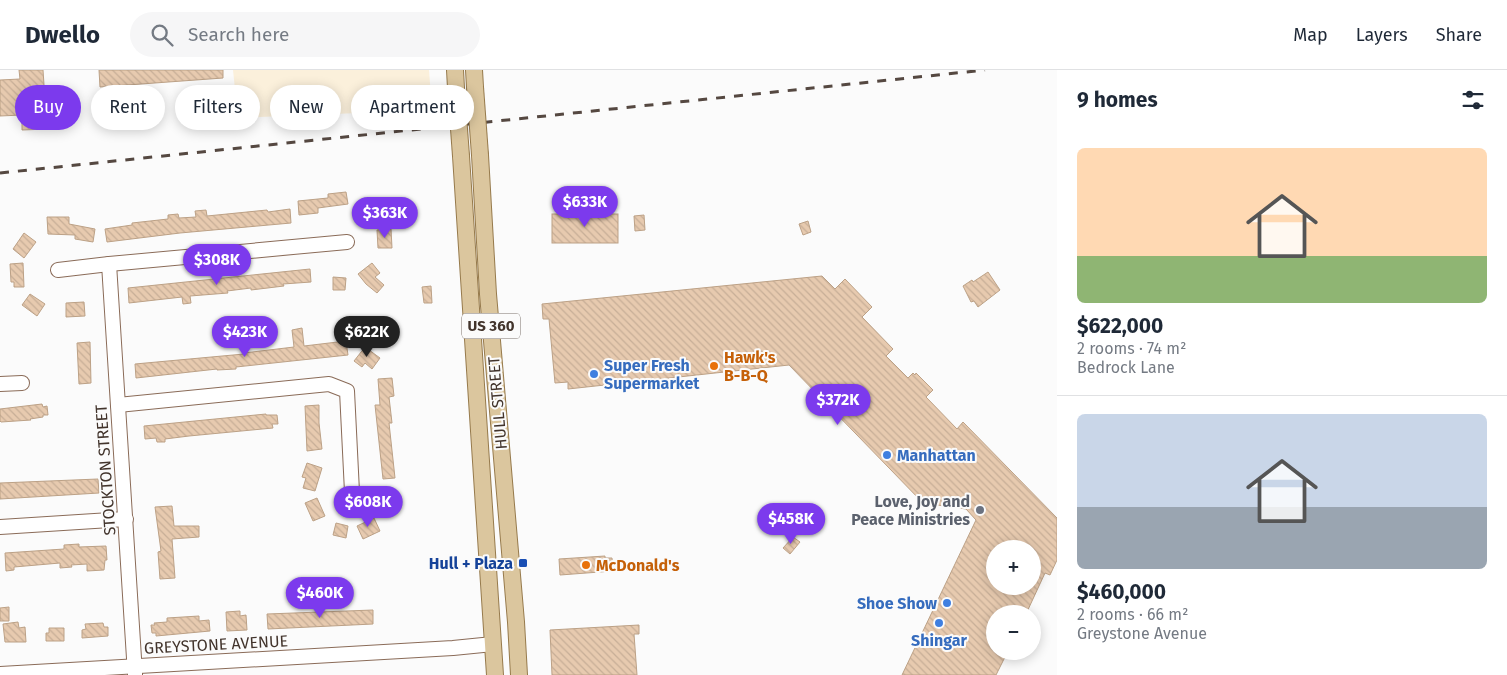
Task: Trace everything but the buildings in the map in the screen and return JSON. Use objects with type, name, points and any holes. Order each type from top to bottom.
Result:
[{"type":"main road","name":"HULL STREET","points":[[455,70],[495,675]]},
{"type":"main road","name":"HULL STREET","points":[[474,70],[488,294],[519,674]]},
{"type":"main road","points":[[490,594],[500,610],[516,622]]},
{"type":"main road","points":[[493,644],[503,650],[519,674]]},
{"type":"street","points":[[58,270],[347,242]]},
{"type":"street","name":"STOCKTON STREET","points":[[109,264],[135,671]]},
{"type":"street","points":[[0,384],[22,382]]},
{"type":"street","points":[[118,405],[329,384],[347,390],[352,492]]},
{"type":"street","points":[[0,527],[126,519]]},
{"type":"street","name":"GREYSTONE AVENUE","points":[[0,674],[135,671],[493,644]]},
{"type":"shaded area","points":[[233,70],[429,70],[430,85],[351,85],[351,113],[341,114],[341,85],[270,85],[270,117],[260,117],[260,85],[235,85]]},
{"type":"railway","points":[[0,173],[985,70]]},
{"type":"place","name":"Hawk's B-B-Q","points":[[714,366]]},
{"type":"place","name":"Super Fresh Supermarket","points":[[594,374]]},
{"type":"place","name":"Manhattan","points":[[887,455]]},
{"type":"place","name":"Love, Joy and Peace Ministries","points":[[980,510]]},
{"type":"place","name":"Hull + Plaza","points":[[523,563]]},
{"type":"place","name":"McDonald's","points":[[586,565]]},
{"type":"place","name":"Shoe Show","points":[[947,603]]},
{"type":"place","name":"Shingar","points":[[939,623]]}]
